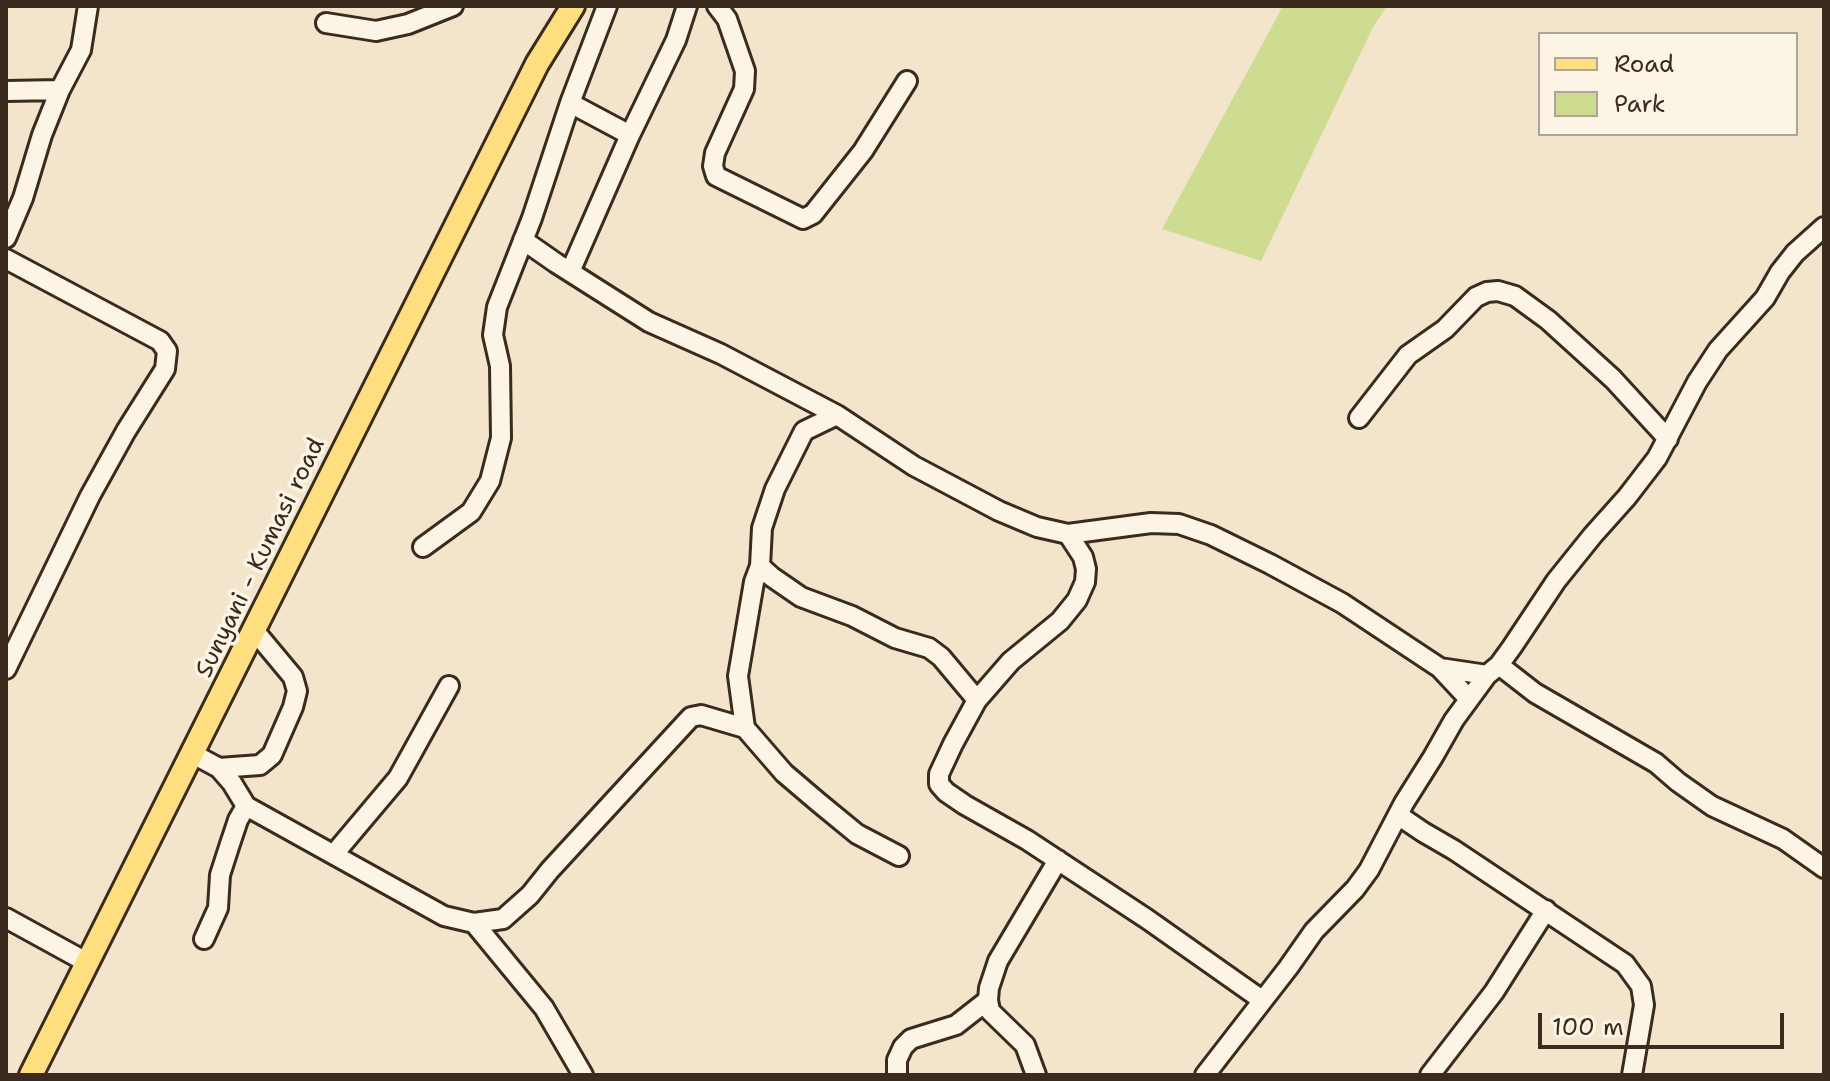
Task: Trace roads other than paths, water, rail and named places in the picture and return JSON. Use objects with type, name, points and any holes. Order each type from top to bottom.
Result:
[{"type":"main road","points":[[537,64],[556,6]]},
{"type":"main road","points":[[537,64],[573,6]]},
{"type":"main road","name":"Sunyani - Kumasi road","points":[[31,1075],[537,64]]},
{"type":"street","points":[[6,238],[23,198],[42,135],[60,90],[81,50],[88,6]]},
{"type":"street","points":[[326,23],[376,31],[408,24],[453,6]]},
{"type":"street","points":[[423,547],[471,512],[490,481],[501,438],[500,366],[493,335],[497,307],[607,6]]},
{"type":"street","points":[[570,272],[676,40],[687,6]]},
{"type":"street","points":[[717,6],[727,19],[745,71],[744,89],[715,153],[713,166],[716,176],[803,219],[813,214],[863,151],[907,81]]},
{"type":"street","points":[[6,91],[60,90]]},
{"type":"street","points":[[570,103],[630,135]]},
{"type":"street","points":[[1205,1075],[1314,931],[1369,870],[1454,720],[1556,581],[1657,458],[1697,382],[1718,350],[1765,298],[1795,253],[1824,227]]},
{"type":"street","points":[[523,240],[649,322],[721,354],[837,415],[914,466],[999,511],[1037,527],[1068,534],[1151,523],[1179,524],[1211,535],[1342,603],[1440,668],[1469,699]]},
{"type":"street","points":[[6,259],[160,341],[167,351],[165,369],[90,496],[40,601],[11,643],[6,669]]},
{"type":"street","points":[[1359,418],[1408,355],[1445,329],[1476,297],[1498,291],[1515,296],[1548,320],[1613,379],[1668,439]]},
{"type":"street","points":[[745,728],[738,676],[754,582],[760,566],[762,528],[775,489],[804,431],[837,415]]},
{"type":"street","points":[[1068,534],[1083,557],[1086,569],[1085,582],[1077,600],[1060,621],[1011,661],[977,700],[948,754],[939,774],[939,784],[965,805],[1027,840],[1147,919],[1262,1000]]},
{"type":"street","points":[[760,566],[801,597],[852,616],[895,638],[929,648],[941,657],[977,700]]},
{"type":"street","points":[[219,768],[260,765],[272,755],[297,691],[293,677],[253,629]]},
{"type":"street","points":[[1440,668],[1493,670],[1656,763],[1712,806],[1783,839],[1824,868]]},
{"type":"street","points":[[334,854],[398,778],[449,686]]},
{"type":"street","points":[[193,754],[219,768],[246,806],[444,916],[474,923],[503,919],[530,895],[691,717],[701,715],[745,728],[784,773],[818,802],[857,834],[899,856]]},
{"type":"street","points":[[204,939],[218,908],[220,875],[238,820],[246,806]]},
{"type":"street","points":[[1398,815],[1625,964],[1641,986],[1644,1005],[1632,1075]]},
{"type":"street","points":[[1036,1075],[1025,1045],[990,1011],[989,988],[998,961],[1058,860]]},
{"type":"street","points":[[1430,1075],[1494,992],[1546,910]]},
{"type":"street","points":[[6,918],[88,963]]},
{"type":"street","points":[[474,923],[544,1008],[583,1075]]},
{"type":"street","points":[[897,1075],[897,1060],[911,1039],[956,1025],[988,1000]]}]
